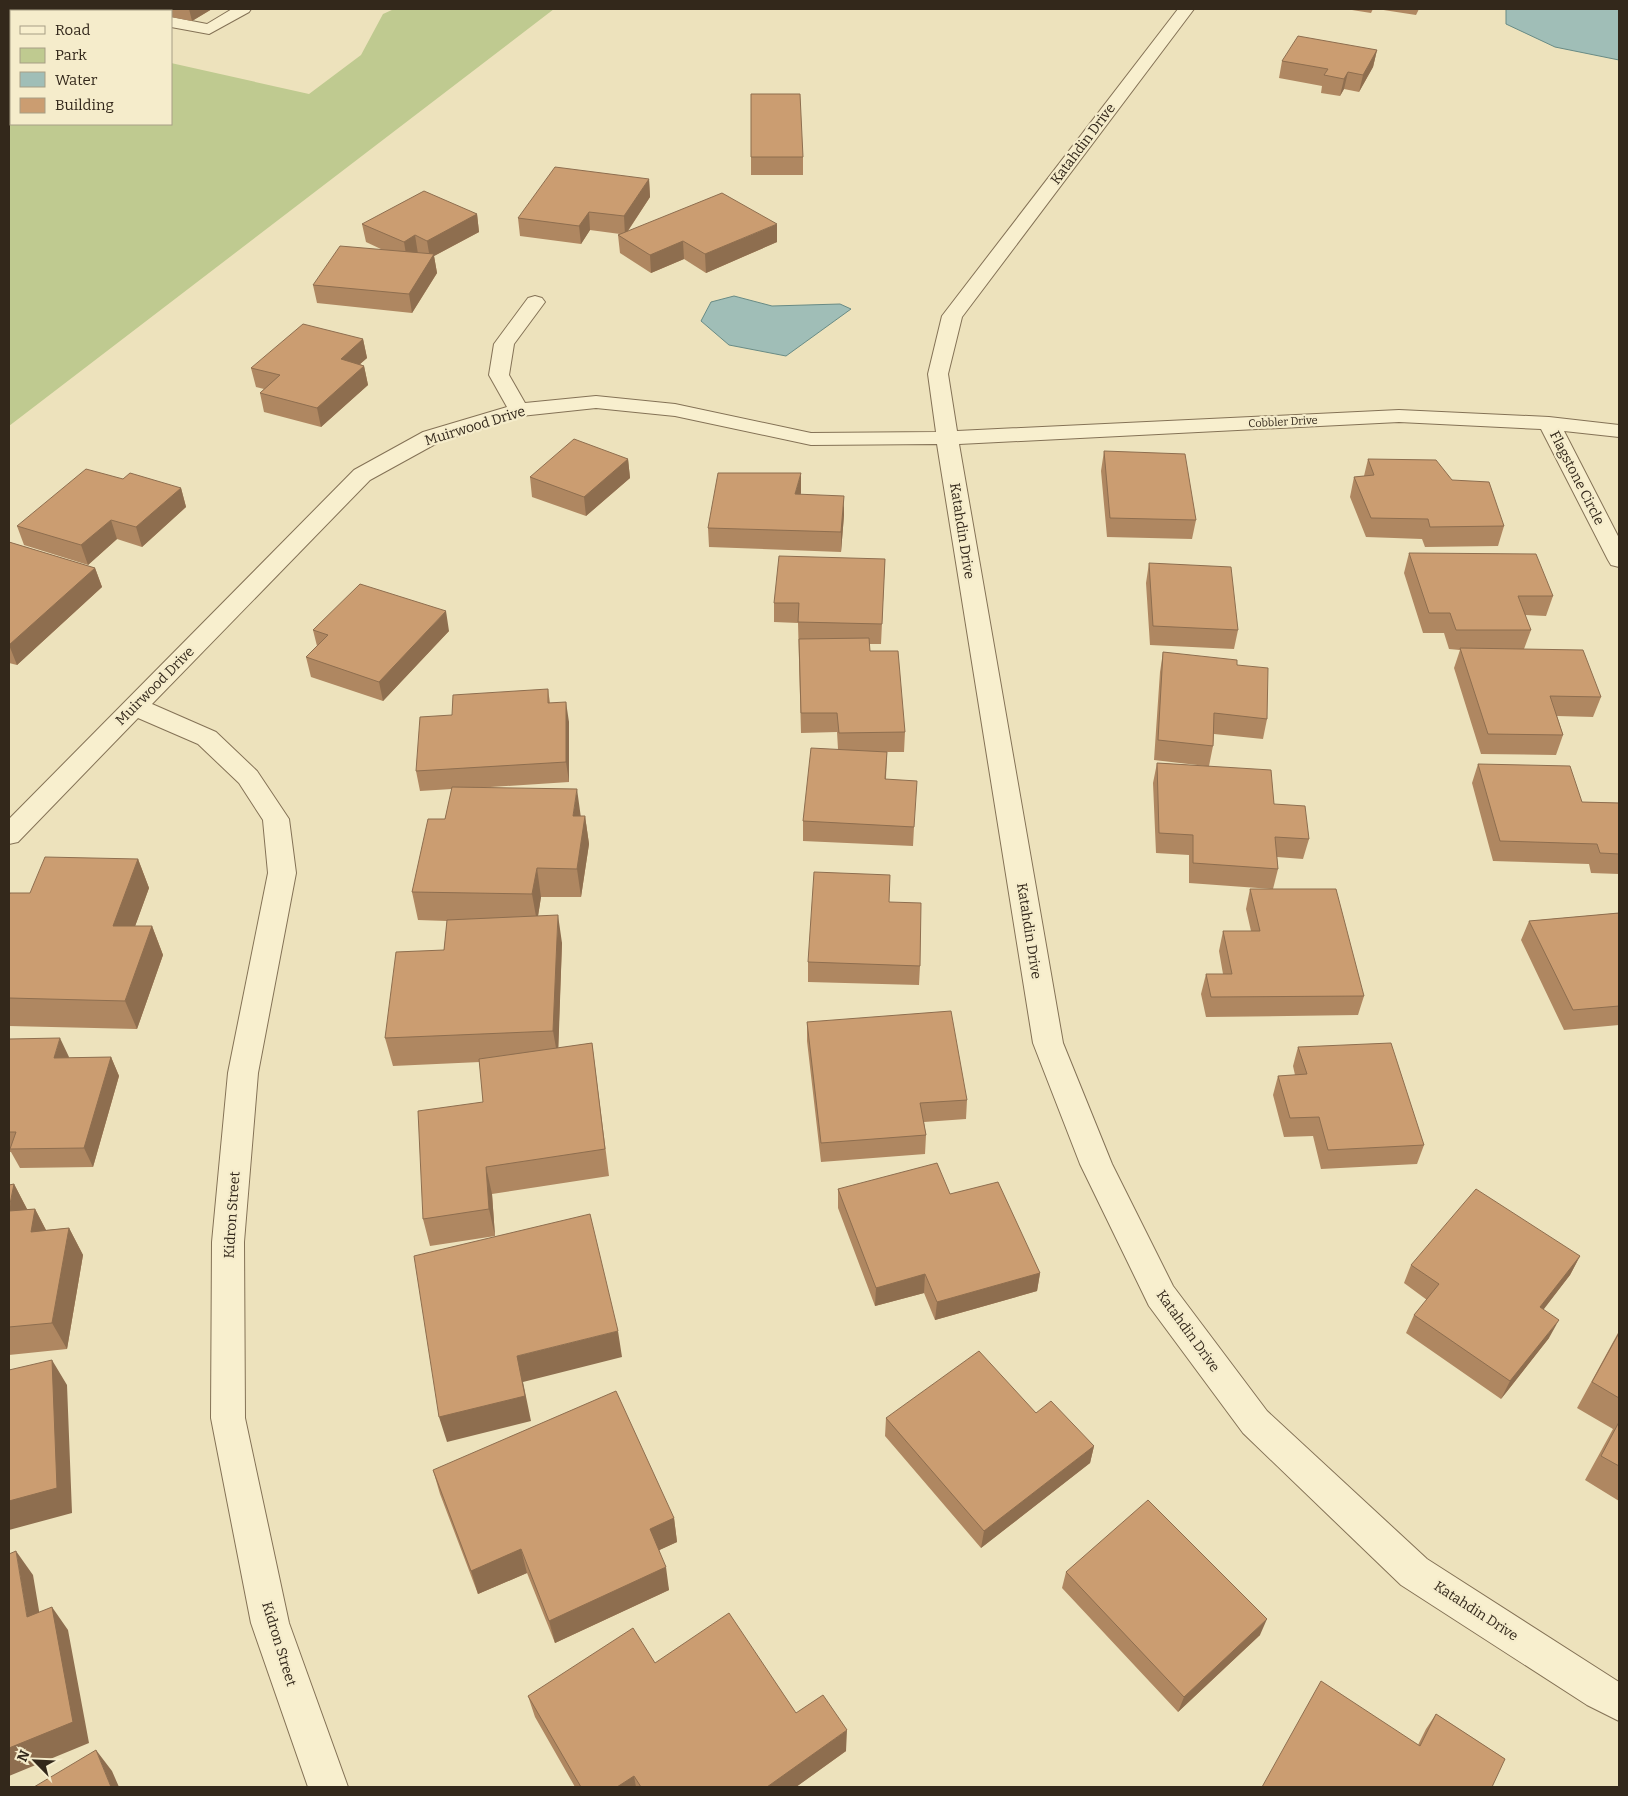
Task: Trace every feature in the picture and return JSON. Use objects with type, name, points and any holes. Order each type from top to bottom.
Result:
[{"type":"street","points":[[172,22],[209,29],[243,9]]},
{"type":"street","name":"Katahdin Drive","points":[[1186,9],[952,316],[938,374],[1048,1044],[1096,1164],[1161,1296],[1255,1422],[1414,1572],[1600,1692],[1619,1702]]},
{"type":"street","points":[[519,410],[499,375],[500,368],[504,344],[535,302]]},
{"type":"street","name":"Muirwood Drive","points":[[9,834],[362,475],[431,437],[519,410],[596,402],[675,410],[811,439],[947,438]]},
{"type":"street","name":"Cobbler Drive","points":[[947,438],[1398,416],[1549,423],[1619,432]]},
{"type":"street","name":"Flagstone Circle","points":[[1549,423],[1619,560]]},
{"type":"street","name":"Kidron Street","points":[[135,707],[207,738],[248,777],[276,820],[282,873],[243,1073],[228,1242],[228,1418],[270,1623],[328,1787]]},
{"type":"green space","points":[[394,9],[554,9],[9,426],[9,34],[10,125],[172,125],[172,63],[309,94],[361,55],[383,14]]},
{"type":"water","points":[[1506,9],[1619,9],[1619,60],[1555,47],[1506,24]]},
{"type":"water","points":[[734,296],[772,306],[840,304],[851,309],[786,356],[729,345],[701,321],[711,302]]},
{"type":"building","points":[[1298,36],[1377,50],[1363,75],[1348,72],[1344,79],[1324,75],[1328,69],[1282,61]]},
{"type":"building","points":[[751,94],[800,94],[803,157],[751,157]]},
{"type":"building","points":[[555,167],[649,179],[624,216],[589,212],[579,226],[518,218]]},
{"type":"building","points":[[424,191],[477,214],[427,241],[415,235],[404,242],[362,224]]},
{"type":"building","points":[[722,193],[777,224],[705,254],[683,241],[650,255],[618,235]]},
{"type":"building","points":[[340,246],[434,254],[409,294],[313,285]]},
{"type":"building","points":[[303,324],[363,339],[341,359],[364,366],[317,408],[260,393],[280,375],[251,368]]},
{"type":"building","points":[[574,439],[628,459],[584,497],[530,477]]},
{"type":"building","points":[[1104,451],[1185,454],[1196,520],[1110,518]]},
{"type":"building","points":[[1368,459],[1436,460],[1452,480],[1489,482],[1504,526],[1430,527],[1428,519],[1371,518],[1354,477],[1374,475]]},
{"type":"building","points":[[86,469],[123,479],[130,473],[181,488],[136,527],[111,520],[81,545],[17,526]]},
{"type":"building","points":[[718,473],[801,473],[795,494],[844,496],[841,532],[708,528]]},
{"type":"building","points":[[9,542],[95,568],[9,645]]},
{"type":"building","points":[[1409,553],[1536,554],[1553,596],[1518,596],[1531,630],[1456,630],[1450,613],[1429,613]]},
{"type":"building","points":[[779,556],[885,559],[882,624],[798,622],[799,603],[774,603]]},
{"type":"building","points":[[1149,563],[1231,567],[1238,630],[1153,626]]},
{"type":"building","points":[[360,584],[446,611],[379,682],[306,657],[328,635],[313,630]]},
{"type":"building","points":[[869,638],[870,651],[898,651],[905,732],[839,733],[837,713],[801,713],[799,639]]},
{"type":"building","points":[[1460,648],[1583,650],[1601,697],[1550,696],[1563,735],[1488,734]]},
{"type":"building","points":[[1163,652],[1237,660],[1237,665],[1268,668],[1267,719],[1214,713],[1213,746],[1158,740]]},
{"type":"building","points":[[548,689],[548,703],[566,702],[566,762],[416,771],[420,717],[452,715],[453,695]]},
{"type":"building","points":[[811,748],[887,752],[885,779],[917,781],[914,827],[803,821]]},
{"type":"building","points":[[1157,763],[1271,770],[1274,804],[1305,806],[1309,839],[1275,837],[1278,869],[1193,863],[1193,835],[1159,833]]},
{"type":"building","points":[[1478,764],[1570,766],[1582,802],[1619,803],[1619,854],[1600,853],[1597,844],[1500,841]]},
{"type":"building","points":[[452,787],[577,789],[573,816],[585,816],[577,869],[537,868],[532,894],[412,892],[428,819],[445,819]]},
{"type":"building","points":[[45,857],[138,859],[113,926],[152,926],[125,1001],[9,998],[9,895],[10,893],[30,893]]},
{"type":"building","points":[[814,872],[890,875],[889,902],[921,903],[920,966],[808,962]]},
{"type":"building","points":[[1250,889],[1336,889],[1364,996],[1211,997],[1206,974],[1232,974],[1223,931],[1260,931]]},
{"type":"building","points":[[1619,913],[1619,1006],[1573,1010],[1529,921]]},
{"type":"building","points":[[558,915],[553,1031],[385,1038],[396,952],[444,950],[447,920]]},
{"type":"building","points":[[951,1011],[967,1100],[920,1103],[926,1135],[821,1143],[807,1022]]},
{"type":"building","points":[[60,1038],[54,1058],[111,1057],[84,1148],[10,1149],[16,1132],[9,1132],[9,1039]]},
{"type":"building","points":[[592,1043],[605,1149],[486,1167],[489,1209],[423,1219],[418,1111],[483,1102],[479,1059]]},
{"type":"building","points":[[1391,1043],[1424,1145],[1328,1150],[1319,1117],[1290,1118],[1278,1076],[1307,1074],[1298,1047]]},
{"type":"building","points":[[937,1163],[950,1194],[998,1182],[1040,1273],[937,1302],[925,1274],[876,1288],[838,1189]]},
{"type":"building","points":[[14,1184],[9,1209],[9,1185]]},
{"type":"building","points":[[1476,1189],[1580,1256],[1540,1307],[1559,1320],[1510,1381],[1414,1315],[1439,1284],[1411,1265]]},
{"type":"building","points":[[35,1209],[31,1232],[69,1228],[52,1323],[9,1327],[9,1211]]},
{"type":"building","points":[[590,1214],[618,1331],[517,1356],[525,1396],[439,1417],[414,1256]]},
{"type":"building","points":[[1619,1333],[1619,1398],[1592,1382]]},
{"type":"building","points":[[979,1351],[1036,1413],[1051,1401],[1094,1446],[984,1531],[886,1418]]},
{"type":"building","points":[[52,1360],[57,1488],[9,1501],[9,1370]]},
{"type":"building","points":[[616,1391],[674,1518],[650,1529],[666,1567],[549,1621],[521,1549],[471,1571],[433,1470]]},
{"type":"building","points":[[1619,1422],[1619,1466],[1601,1456]]},
{"type":"building","points":[[1148,1500],[1267,1619],[1184,1697],[1066,1572]]},
{"type":"building","points":[[16,1551],[27,1617],[52,1607],[73,1722],[9,1748],[9,1554]]},
{"type":"building","points":[[729,1613],[796,1713],[823,1695],[847,1730],[767,1787],[641,1787],[634,1776],[617,1787],[581,1787],[528,1696],[633,1628],[655,1663]]},
{"type":"building","points":[[1321,1681],[1420,1746],[1436,1714],[1505,1759],[1492,1787],[1262,1787]]},
{"type":"building","points":[[96,1750],[111,1787],[34,1787]]}]
